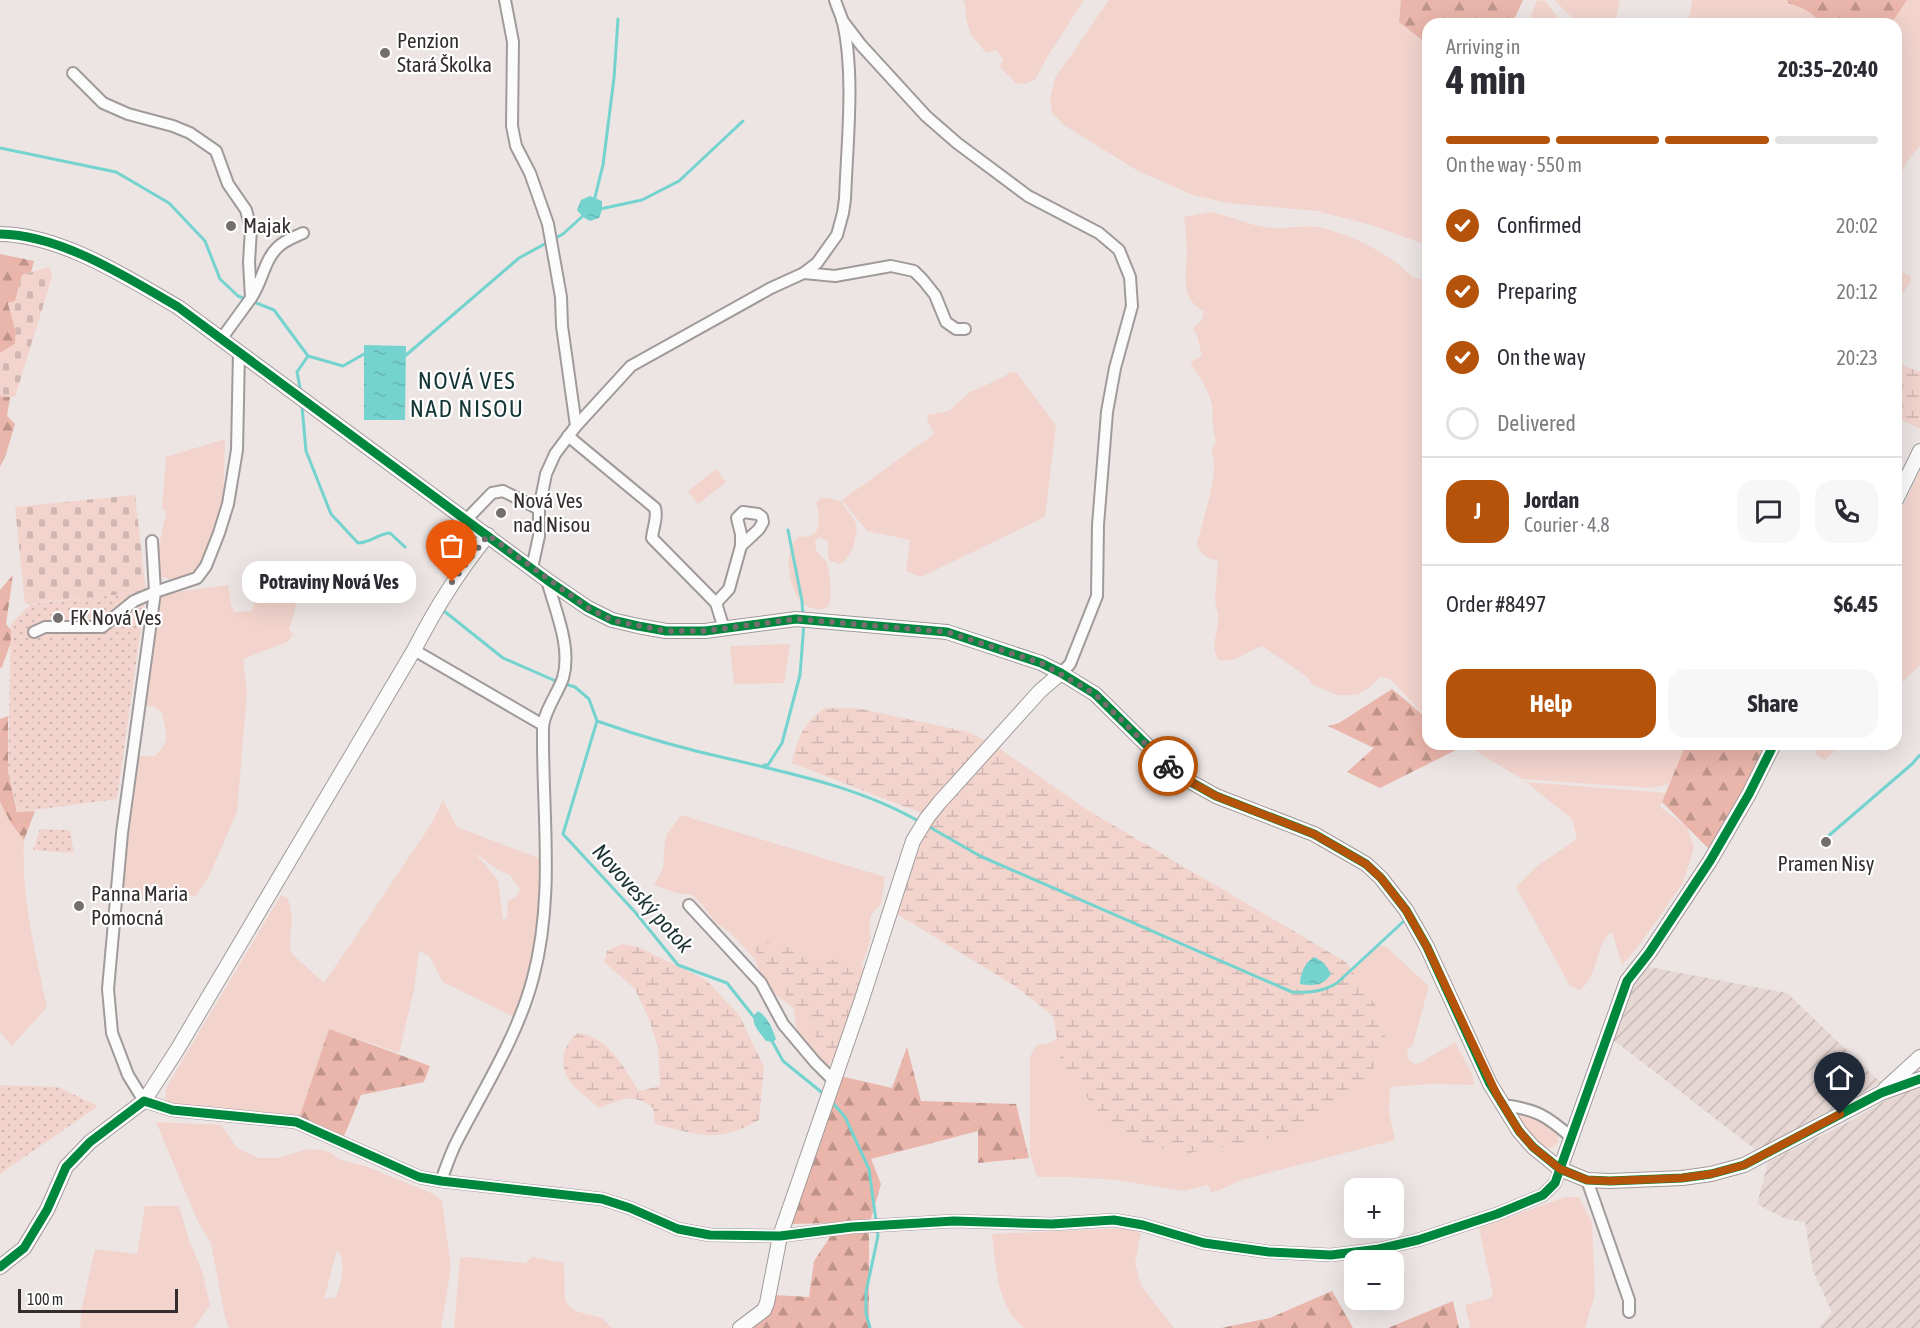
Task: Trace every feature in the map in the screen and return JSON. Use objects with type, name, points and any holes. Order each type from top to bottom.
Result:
[{"type":"street","points":[[505,0],[513,42],[512,126],[516,146],[530,173],[548,224],[561,297],[562,326],[576,426]]},
{"type":"street","points":[[532,568],[539,536],[539,509],[546,474],[555,454],[576,426],[632,366],[771,288],[804,273],[834,242],[843,213],[848,85],[847,49],[842,20],[834,1]]},
{"type":"street","points":[[741,1328],[764,1310],[767,1303],[780,1236],[913,841],[939,803],[1040,691],[1070,664],[1097,596],[1098,525],[1107,412],[1115,368],[1132,306],[1130,277],[1119,250],[1099,233],[1028,196],[957,143],[918,108],[861,45],[842,20]]},
{"type":"street","points":[[847,49],[861,45]]},
{"type":"street","points":[[73,73],[103,103],[128,114],[190,133],[216,151],[228,184],[246,210],[250,221],[251,298]]},
{"type":"street","points":[[222,338],[258,289],[266,266],[277,248],[303,233]]},
{"type":"street","points":[[0,234],[41,241],[77,253],[178,307],[547,580],[588,608],[612,620],[666,631],[724,629],[796,619],[947,632],[1041,663],[1061,673],[1095,694],[1182,777],[1216,796],[1314,834],[1366,864],[1381,878],[1406,910],[1427,947],[1490,1084],[1519,1131],[1533,1147],[1560,1169],[1587,1180],[1610,1181],[1682,1178],[1711,1174],[1744,1165],[1881,1093],[1920,1079]]},
{"type":"street","points":[[804,273],[835,276],[891,266],[914,272],[934,295],[946,322],[956,329],[965,329]]},
{"type":"street","points":[[34,632],[45,627],[102,627],[134,601],[197,578],[206,566],[228,504],[237,450],[240,352]]},
{"type":"street","points":[[568,436],[655,508],[657,517],[652,538],[716,603],[724,629]]},
{"type":"street","points":[[1902,488],[1920,451]]},
{"type":"street","points":[[466,520],[492,493],[503,491],[539,509]]},
{"type":"street","points":[[0,1267],[24,1248],[46,1210],[66,1167],[90,1142],[144,1101],[414,650],[435,610],[462,567],[488,535]]},
{"type":"street","points":[[152,541],[155,592],[122,833],[108,988],[112,1033],[128,1075],[144,1101],[172,1110],[296,1122],[419,1177],[602,1199],[630,1208],[678,1229],[710,1235],[780,1236],[852,1227],[954,1221],[1052,1224],[1114,1220],[1143,1225],[1204,1243],[1269,1252],[1330,1255],[1379,1249],[1418,1240],[1497,1214],[1543,1195],[1556,1183],[1627,981],[1649,953],[1710,861],[1749,794],[1771,750]]},
{"type":"street","points":[[716,603],[729,589],[741,546]]},
{"type":"street","points":[[441,1181],[457,1142],[519,1018],[533,980],[540,948],[547,869],[543,725],[565,667],[563,640],[547,580]]},
{"type":"street","points":[[414,650],[543,725]]},
{"type":"street","points":[[689,905],[756,977],[783,1024],[834,1081]]},
{"type":"street","points":[[1881,1093],[1920,1057]]},
{"type":"street","points":[[1503,1105],[1541,1114],[1571,1137]]},
{"type":"street","points":[[1587,1180],[1629,1300],[1629,1312]]},
{"type":"shaded area","points":[[1644,966],[1787,993],[1880,1082],[1920,1047],[1920,1328],[1819,1328],[1832,1312],[1813,1271],[1805,1222],[1786,1219],[1757,1204],[1768,1162],[1843,1125],[1888,1099],[1880,1083],[1756,1150],[1611,1038],[1624,1001]]},
{"type":"green space","points":[[962,0],[1084,0],[1035,80],[1025,84],[1016,83],[1000,67],[1003,60],[997,50],[986,53],[971,35],[966,19],[965,2]]},
{"type":"green space","points":[[1109,0],[1401,0],[1399,22],[1422,41],[1422,242],[1371,225],[1317,211],[1227,203],[1193,195],[1138,171],[1064,125],[1052,113],[1050,99],[1055,78]]},
{"type":"green space","points":[[1401,0],[1523,0],[1515,18],[1422,18],[1422,40],[1399,22]]},
{"type":"green space","points":[[1537,0],[1545,1],[1558,18],[1530,18]]},
{"type":"green space","points":[[1554,0],[1620,0],[1616,18],[1573,18]]},
{"type":"green space","points":[[1692,0],[1787,0],[1788,3],[1802,8],[1816,18],[1688,18]]},
{"type":"green space","points":[[1787,0],[1907,0],[1895,18],[1816,18],[1802,8],[1788,3]]},
{"type":"green space","points":[[1907,0],[1920,0],[1920,145],[1902,172],[1902,18],[1895,18]]},
{"type":"green space","points":[[1209,212],[1263,227],[1310,226],[1334,231],[1383,254],[1395,261],[1413,278],[1422,279],[1422,713],[1390,679],[1380,677],[1369,688],[1357,695],[1337,695],[1313,685],[1306,676],[1262,646],[1230,660],[1218,659],[1215,653],[1218,620],[1215,599],[1218,560],[1205,556],[1197,544],[1211,488],[1214,469],[1212,452],[1216,442],[1211,399],[1190,362],[1202,356],[1193,328],[1202,320],[1204,311],[1191,300],[1186,287],[1187,247],[1184,217]]},
{"type":"green space","points":[[0,254],[34,261],[31,272],[22,275],[15,302],[8,303],[16,332],[15,344],[0,353]]},
{"type":"green space","points":[[49,267],[52,277],[15,397],[0,396],[0,353],[15,344],[16,332],[8,303],[15,301],[22,275]]},
{"type":"green space","points":[[1902,273],[1910,275],[1911,281],[1902,294]]},
{"type":"green space","points":[[1902,365],[1920,372],[1920,429],[1902,420]]},
{"type":"green space","points":[[1010,372],[1017,373],[1056,426],[1045,517],[921,577],[906,571],[910,540],[867,531],[842,500],[934,434],[927,419],[928,415],[949,411],[970,392]]},
{"type":"green space","points":[[0,396],[10,397],[7,416],[15,424],[0,467]]},
{"type":"green space","points":[[225,439],[223,506],[198,570],[191,578],[170,579],[159,576],[158,551],[166,512],[162,508],[166,457]]},
{"type":"green space","points":[[716,469],[726,482],[698,504],[688,491]]},
{"type":"green space","points":[[1920,470],[1920,665],[1902,682],[1902,508]]},
{"type":"green space","points":[[135,495],[146,592],[25,604],[15,507]]},
{"type":"green space","points":[[821,498],[842,502],[856,523],[857,530],[853,548],[845,561],[840,564],[830,561],[828,542],[820,537],[815,541],[816,550],[827,563],[831,586],[829,604],[822,609],[810,608],[801,601],[792,584],[789,571],[793,543],[796,539],[809,536],[816,531],[819,522],[816,503]]},
{"type":"green space","points":[[13,575],[6,624],[11,630],[11,642],[0,668],[0,590]]},
{"type":"green space","points":[[261,583],[280,584],[293,592],[296,604],[289,629],[293,635],[287,642],[243,659],[247,692],[237,812],[209,876],[196,896],[184,895],[178,900],[118,898],[137,756],[155,756],[163,746],[166,736],[162,713],[155,707],[146,706],[151,657],[162,594],[228,585],[231,606],[235,612],[252,611],[259,586]]},
{"type":"green space","points":[[146,592],[117,799],[18,812],[8,771],[11,624],[31,604]]},
{"type":"green space","points":[[790,644],[784,683],[734,684],[730,646]]},
{"type":"green space","points":[[1392,689],[1422,714],[1422,750],[1456,750],[1380,788],[1347,772],[1374,748],[1328,726],[1339,723]]},
{"type":"green space","points":[[824,708],[857,708],[968,732],[996,746],[1089,811],[1346,962],[1376,1006],[1386,1035],[1373,1071],[1321,1120],[1294,1134],[1189,1153],[1152,1147],[1112,1127],[1062,1068],[1053,1016],[1015,986],[892,911],[910,863],[926,832],[921,813],[792,763],[802,732]],"holes":[[[1315,957],[1318,985],[1300,984],[1308,961]]]},
{"type":"green space","points":[[8,716],[8,771],[17,812],[35,811],[24,840],[11,823],[0,802],[0,719]]},
{"type":"green space","points":[[1474,750],[1683,750],[1669,784],[1651,788],[1522,779]]},
{"type":"green space","points":[[1684,750],[1769,750],[1751,786],[1709,849],[1662,802]]},
{"type":"green space","points":[[1816,750],[1835,750],[1825,760],[1817,756]]},
{"type":"green space","points":[[1526,782],[1666,793],[1660,807],[1687,827],[1694,847],[1683,883],[1640,944],[1622,965],[1612,932],[1602,943],[1591,976],[1580,990],[1570,986],[1516,887],[1537,866],[1577,839],[1572,819]]},
{"type":"green space","points":[[443,800],[457,827],[541,859],[539,927],[528,978],[514,1017],[443,982],[429,956],[419,951],[414,990],[399,1053],[329,1029],[299,1118],[178,1105],[165,1101],[166,1089],[281,895],[288,898],[292,917],[290,944],[292,954],[324,983],[430,826]],"holes":[[[474,852],[498,870],[510,875],[520,890],[515,898],[508,900],[507,919],[503,919],[498,880]]]},
{"type":"green space","points":[[0,802],[11,823],[24,840],[27,903],[47,1007],[12,1046],[0,1032]]},
{"type":"green space","points":[[681,815],[885,877],[881,904],[871,915],[869,929],[871,938],[828,1071],[796,1028],[794,1009],[774,993],[761,976],[755,959],[729,932],[715,922],[692,895],[677,893],[654,885],[663,868],[667,834]]},
{"type":"green space","points":[[40,829],[70,830],[74,853],[33,850]]},
{"type":"green space","points":[[745,936],[864,968],[834,1063]]},
{"type":"green space","points":[[622,944],[638,947],[706,980],[739,1015],[764,1067],[759,1120],[744,1128],[719,1135],[696,1134],[655,1124],[653,1108],[640,1100],[627,1099],[599,1108],[570,1081],[564,1068],[564,1055],[569,1043],[578,1033],[598,1040],[607,1047],[621,1063],[639,1091],[660,1086],[658,1047],[648,1017],[635,989],[604,962],[607,951]]},
{"type":"green space","points":[[1377,946],[1385,946],[1429,986],[1413,1044],[1407,1051],[1408,1059],[1414,1064],[1420,1063],[1455,1042],[1473,1076],[1474,1085],[1432,1084],[1390,1087],[1389,1113],[1395,1140],[1241,1180],[1211,1192],[1208,1185],[1183,1191],[1116,1180],[1037,1177],[1030,1154],[1030,1056],[1037,1045],[1049,1043],[1063,1035],[1350,972]]},
{"type":"green space","points":[[329,1029],[430,1066],[424,1082],[361,1095],[344,1136],[299,1118]]},
{"type":"green space","points":[[907,1047],[921,1101],[1016,1104],[1029,1158],[978,1163],[978,1131],[871,1159],[881,1184],[870,1222],[791,1224],[840,1076],[892,1088]]},
{"type":"green space","points":[[0,1085],[58,1087],[98,1106],[0,1174]]},
{"type":"green space","points":[[1515,1113],[1539,1119],[1549,1125],[1559,1133],[1558,1143],[1552,1148],[1539,1145],[1525,1131]]},
{"type":"green space","points":[[156,1122],[221,1125],[237,1148],[259,1158],[279,1158],[307,1149],[321,1150],[332,1153],[338,1159],[365,1166],[431,1193],[442,1201],[451,1268],[441,1328],[229,1328],[211,1243],[198,1222]],"holes":[[[337,1250],[342,1260],[340,1286],[336,1297],[324,1299]]]},
{"type":"green space","points":[[1565,1197],[1579,1197],[1592,1222],[1595,1294],[1585,1328],[1470,1328],[1465,1305],[1490,1298],[1493,1294],[1479,1228]]},
{"type":"green space","points":[[145,1206],[179,1206],[189,1240],[202,1271],[210,1305],[194,1328],[80,1328],[82,1307],[95,1249],[137,1254]]},
{"type":"green space","points":[[1125,1228],[1141,1233],[1135,1263],[1142,1287],[1174,1328],[1024,1328],[1015,1319],[999,1284],[992,1234]]},
{"type":"green space","points":[[869,1232],[869,1328],[745,1328],[774,1307],[774,1295],[809,1297],[814,1261],[832,1234]]},
{"type":"green space","points":[[533,1257],[564,1263],[565,1300],[568,1305],[575,1311],[602,1318],[612,1328],[454,1328],[460,1258],[525,1263]]},
{"type":"green space","points":[[1332,1291],[1353,1328],[1221,1328],[1270,1318]]},
{"type":"green space","points":[[1453,1301],[1459,1328],[1388,1328]]},
{"type":"water","points":[[590,196],[602,201],[602,210],[599,218],[590,221],[577,210],[581,200]]},
{"type":"water","points":[[364,345],[406,346],[405,420],[364,420]]},
{"type":"water","points":[[1315,957],[1324,963],[1331,974],[1325,981],[1318,984],[1300,984],[1304,968]]},
{"type":"water","points":[[758,1011],[771,1027],[776,1039],[773,1042],[766,1041],[755,1026],[754,1018]]},
{"type":"waterway","points":[[594,201],[603,165],[614,78],[618,19]]},
{"type":"waterway","points":[[600,209],[642,200],[679,181],[743,121]]},
{"type":"waterway","name":"Novoveský potok","points":[[0,148],[116,172],[169,203],[205,241],[220,279],[238,296],[274,310],[308,356],[297,372],[301,393]]},
{"type":"waterway","points":[[405,356],[519,258],[563,234],[585,214]]},
{"type":"waterway","points":[[308,356],[343,366],[367,354]]},
{"type":"waterway","name":"Novoveský potok","points":[[302,406],[306,451],[331,514],[358,543],[390,533],[405,547]]},
{"type":"waterway","points":[[788,530],[803,617]]},
{"type":"waterway","name":"Novoveský potok","points":[[444,611],[503,658],[558,682]]},
{"type":"waterway","points":[[764,765],[768,765],[782,743],[800,675],[804,623]]},
{"type":"waterway","name":"Novoveský potok","points":[[565,684],[575,687],[589,699],[597,721],[563,834],[635,912],[678,965],[727,983],[754,1017]]},
{"type":"waterway","points":[[597,721],[682,747],[830,784],[898,810],[920,822]]},
{"type":"waterway","points":[[1826,838],[1920,755]]},
{"type":"waterway","points":[[926,825],[980,856],[1292,992],[1315,991],[1337,983],[1404,921]]},
{"type":"waterway","name":"Novoveský potok","points":[[772,1041],[783,1061],[825,1095]]},
{"type":"waterway","name":"Novoveský potok","points":[[832,1102],[845,1117],[869,1169],[878,1236],[866,1292],[866,1313],[870,1328]]},
{"type":"cycle path","points":[[0,234],[23,236],[70,250],[115,271],[178,307],[547,580],[588,608],[612,620],[666,631],[705,631],[796,619],[947,632],[1041,663],[1061,673],[1095,694],[1182,777],[1216,796],[1314,834],[1366,864],[1381,878],[1406,910],[1427,947],[1490,1084],[1519,1131],[1533,1147],[1560,1169],[1587,1180],[1610,1181],[1682,1178],[1711,1174],[1744,1165],[1881,1093],[1920,1079]]},
{"type":"cycle path","points":[[0,1267],[24,1248],[47,1210],[66,1167],[90,1142],[144,1101],[172,1110],[296,1122],[419,1177],[602,1199],[630,1208],[678,1229],[710,1235],[780,1236],[852,1227],[954,1221],[1052,1224],[1114,1220],[1143,1225],[1204,1243],[1269,1252],[1331,1255],[1379,1249],[1418,1240],[1497,1214],[1543,1195],[1555,1183],[1627,981],[1649,953],[1710,861],[1749,794],[1771,750]]},
{"type":"way so far","points":[[452,582],[488,535],[588,608],[612,620],[639,626],[666,631],[705,631],[796,619],[947,632],[1041,663],[1061,673],[1095,694],[1168,766]]},
{"type":"place","name":"Penzion Stará Školka","points":[[385,53]]},
{"type":"place","name":"Majak","points":[[231,226]]},
{"type":"place","name":"Nová Ves nad Nisou","points":[[501,513]]},
{"type":"place","name":"Potraviny Nová Ves","points":[[452,582]]},
{"type":"place","name":"FK Nová Ves","points":[[58,618]]},
{"type":"place","name":"Pramen Nisy","points":[[1826,842]]},
{"type":"place","name":"Panna Maria Pomocná","points":[[79,906]]},
{"type":"district","name":"NOVÁ VES NAD NISOU","points":[[467,395]]},
{"type":"route","points":[[1168,766],[1182,777],[1231,803],[1314,834],[1366,864],[1393,890],[1427,947],[1490,1084],[1519,1131],[1533,1147],[1560,1169],[1587,1180],[1610,1181],[1682,1178],[1711,1174],[1744,1165],[1840,1114]]}]
